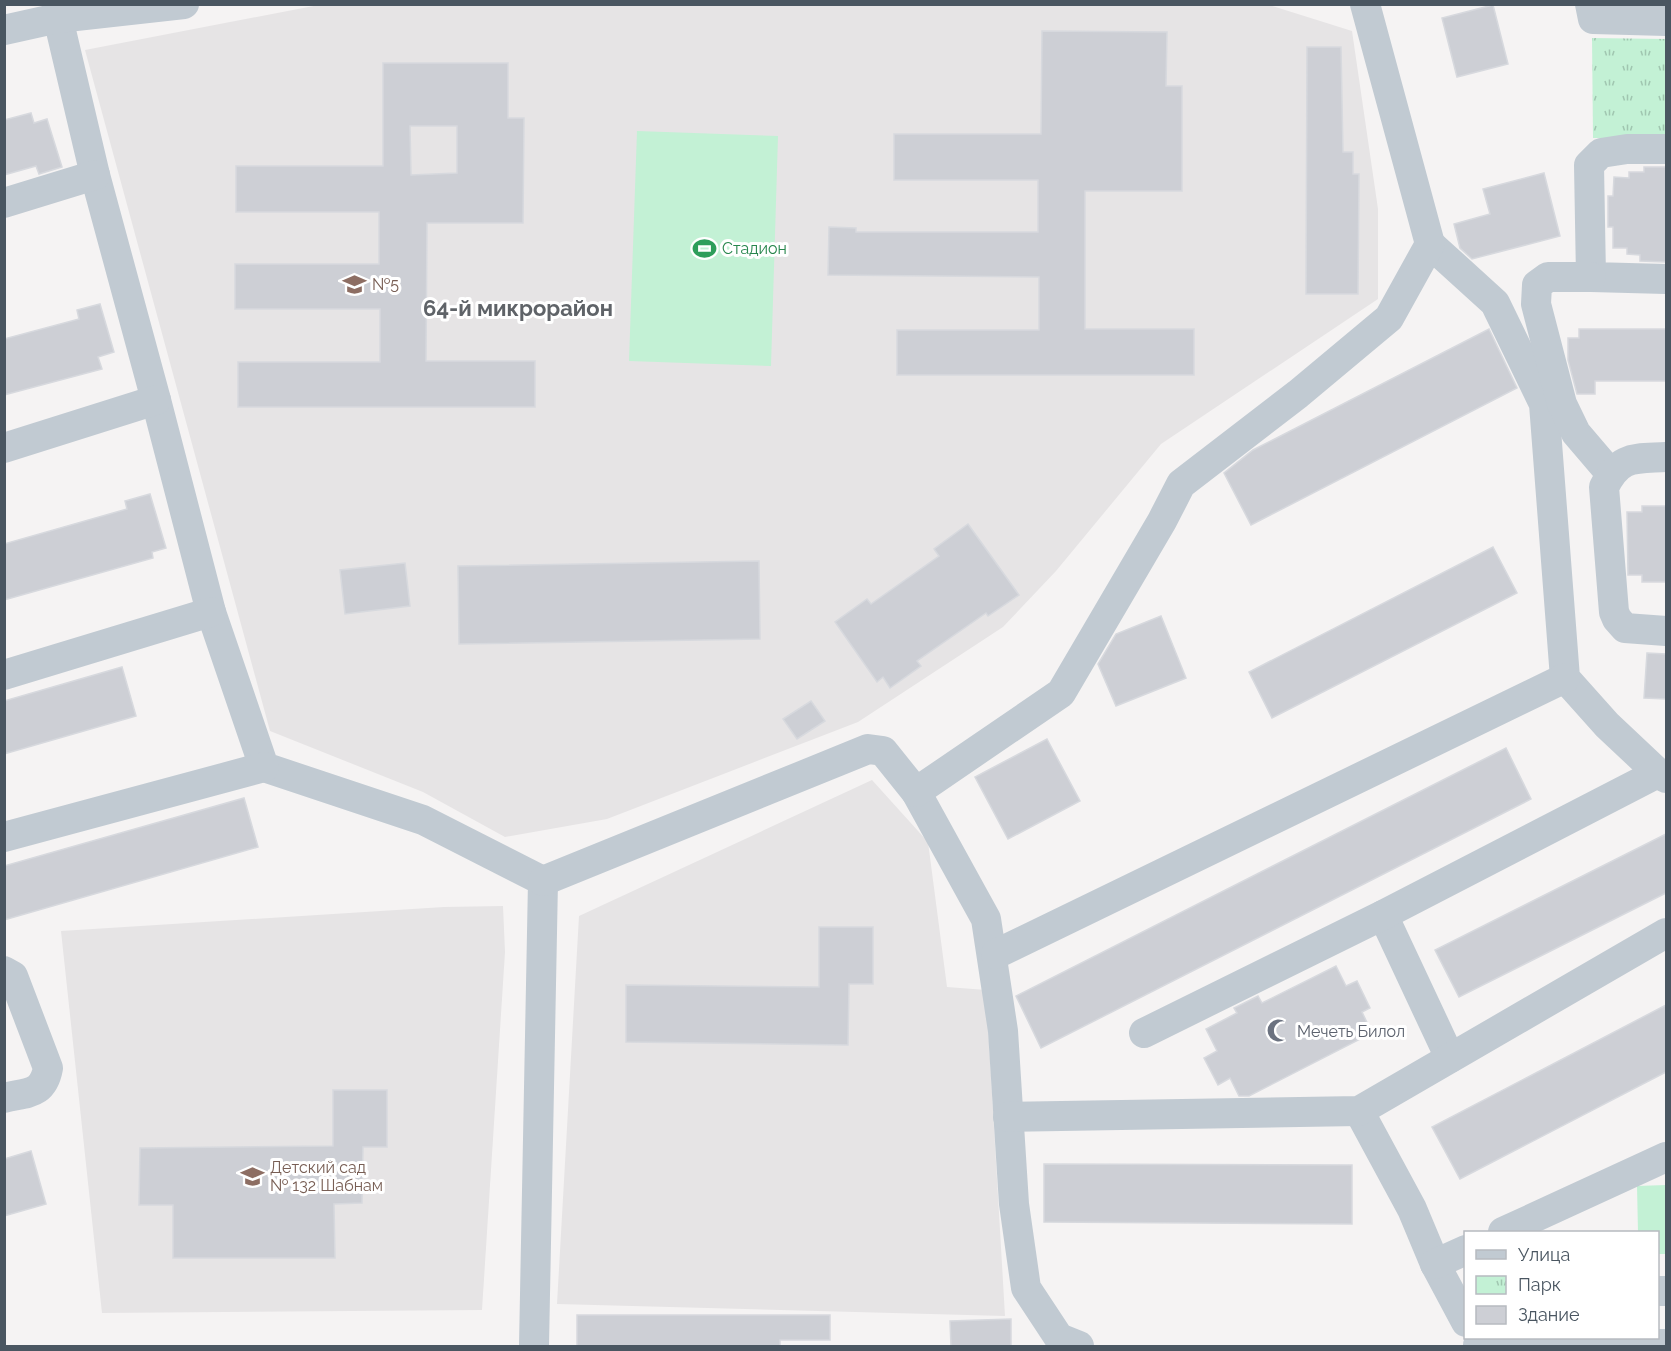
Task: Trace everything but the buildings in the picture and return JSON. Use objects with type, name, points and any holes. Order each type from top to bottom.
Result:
[{"type":"lane","points":[[4,30],[58,18],[184,4]]},
{"type":"lane","points":[[1365,4],[1430,244],[1495,303],[1553,404],[1611,474]]},
{"type":"lane","points":[[1590,4],[1593,19],[1666,21]]},
{"type":"lane","points":[[58,18],[94,175],[211,612],[264,768]]},
{"type":"lane","points":[[1591,277],[1589,165],[1601,153],[1627,149],[1666,149]]},
{"type":"lane","points":[[4,203],[94,175]]},
{"type":"lane","points":[[916,792],[1061,693],[1162,521],[1181,484],[1298,394],[1389,318],[1430,244]]},
{"type":"lane","points":[[1144,1033],[1662,775],[1607,725],[1565,678],[1553,404],[1536,304],[1537,285],[1548,277],[1666,279]]},
{"type":"lane","points":[[4,448],[156,400]]},
{"type":"lane","points":[[1666,457],[1634,459],[1618,465],[1604,487],[1614,612],[1617,619],[1625,628],[1666,631]]},
{"type":"lane","points":[[4,675],[211,612]]},
{"type":"lane","points":[[996,954],[1565,678]]},
{"type":"lane","points":[[4,837],[264,768],[423,820],[543,881],[868,749],[883,752],[916,792],[986,919],[1003,1031],[1014,1204],[1026,1288],[1059,1338],[1079,1347]]},
{"type":"lane","points":[[534,1347],[543,881]]},
{"type":"lane","points":[[1383,915],[1450,1058]]},
{"type":"lane","points":[[1008,1117],[1359,1111],[1666,933]]},
{"type":"lane","points":[[4,971],[13,976],[48,1068],[45,1081],[38,1089],[4,1098]]},
{"type":"lane","points":[[1359,1111],[1412,1209],[1435,1264],[1464,1319]]},
{"type":"lane","points":[[1507,1231],[1666,1157]]},
{"type":"lane","points":[[1435,1264],[1464,1251]]},
{"type":"lane","points":[[1506,1339],[1666,1344]]},
{"type":"shaded area","points":[[324,4],[1269,5],[1352,31],[1378,209],[1378,299],[1161,444],[1056,571],[1003,627],[858,722],[607,819],[505,837],[423,792],[270,731],[85,50]]},
{"type":"shaded area","points":[[872,780],[928,842],[947,987],[986,990],[1005,1316],[557,1304],[579,916]]},
{"type":"shaded area","points":[[503,906],[505,952],[482,1310],[102,1313],[61,931],[444,907]]},
{"type":"green space","points":[[1592,38],[1666,39],[1666,138],[1593,138]]},
{"type":"green space","name":"Стадион","points":[[637,131],[778,136],[771,366],[629,361]]},
{"type":"green space","points":[[1666,1185],[1666,1254],[1659,1254],[1659,1231],[1638,1231],[1637,1186]]},
{"type":"place","name":"Стадион","points":[[704,248]]},
{"type":"place","name":"№5","points":[[354,284]]},
{"type":"place","name":"Мечеть Билол","points":[[1279,1031]]},
{"type":"place","name":"Детский сад № 132 Шабнам","points":[[252,1176]]},
{"type":"district","name":"64-й микрорайон","points":[[518,308]]}]
